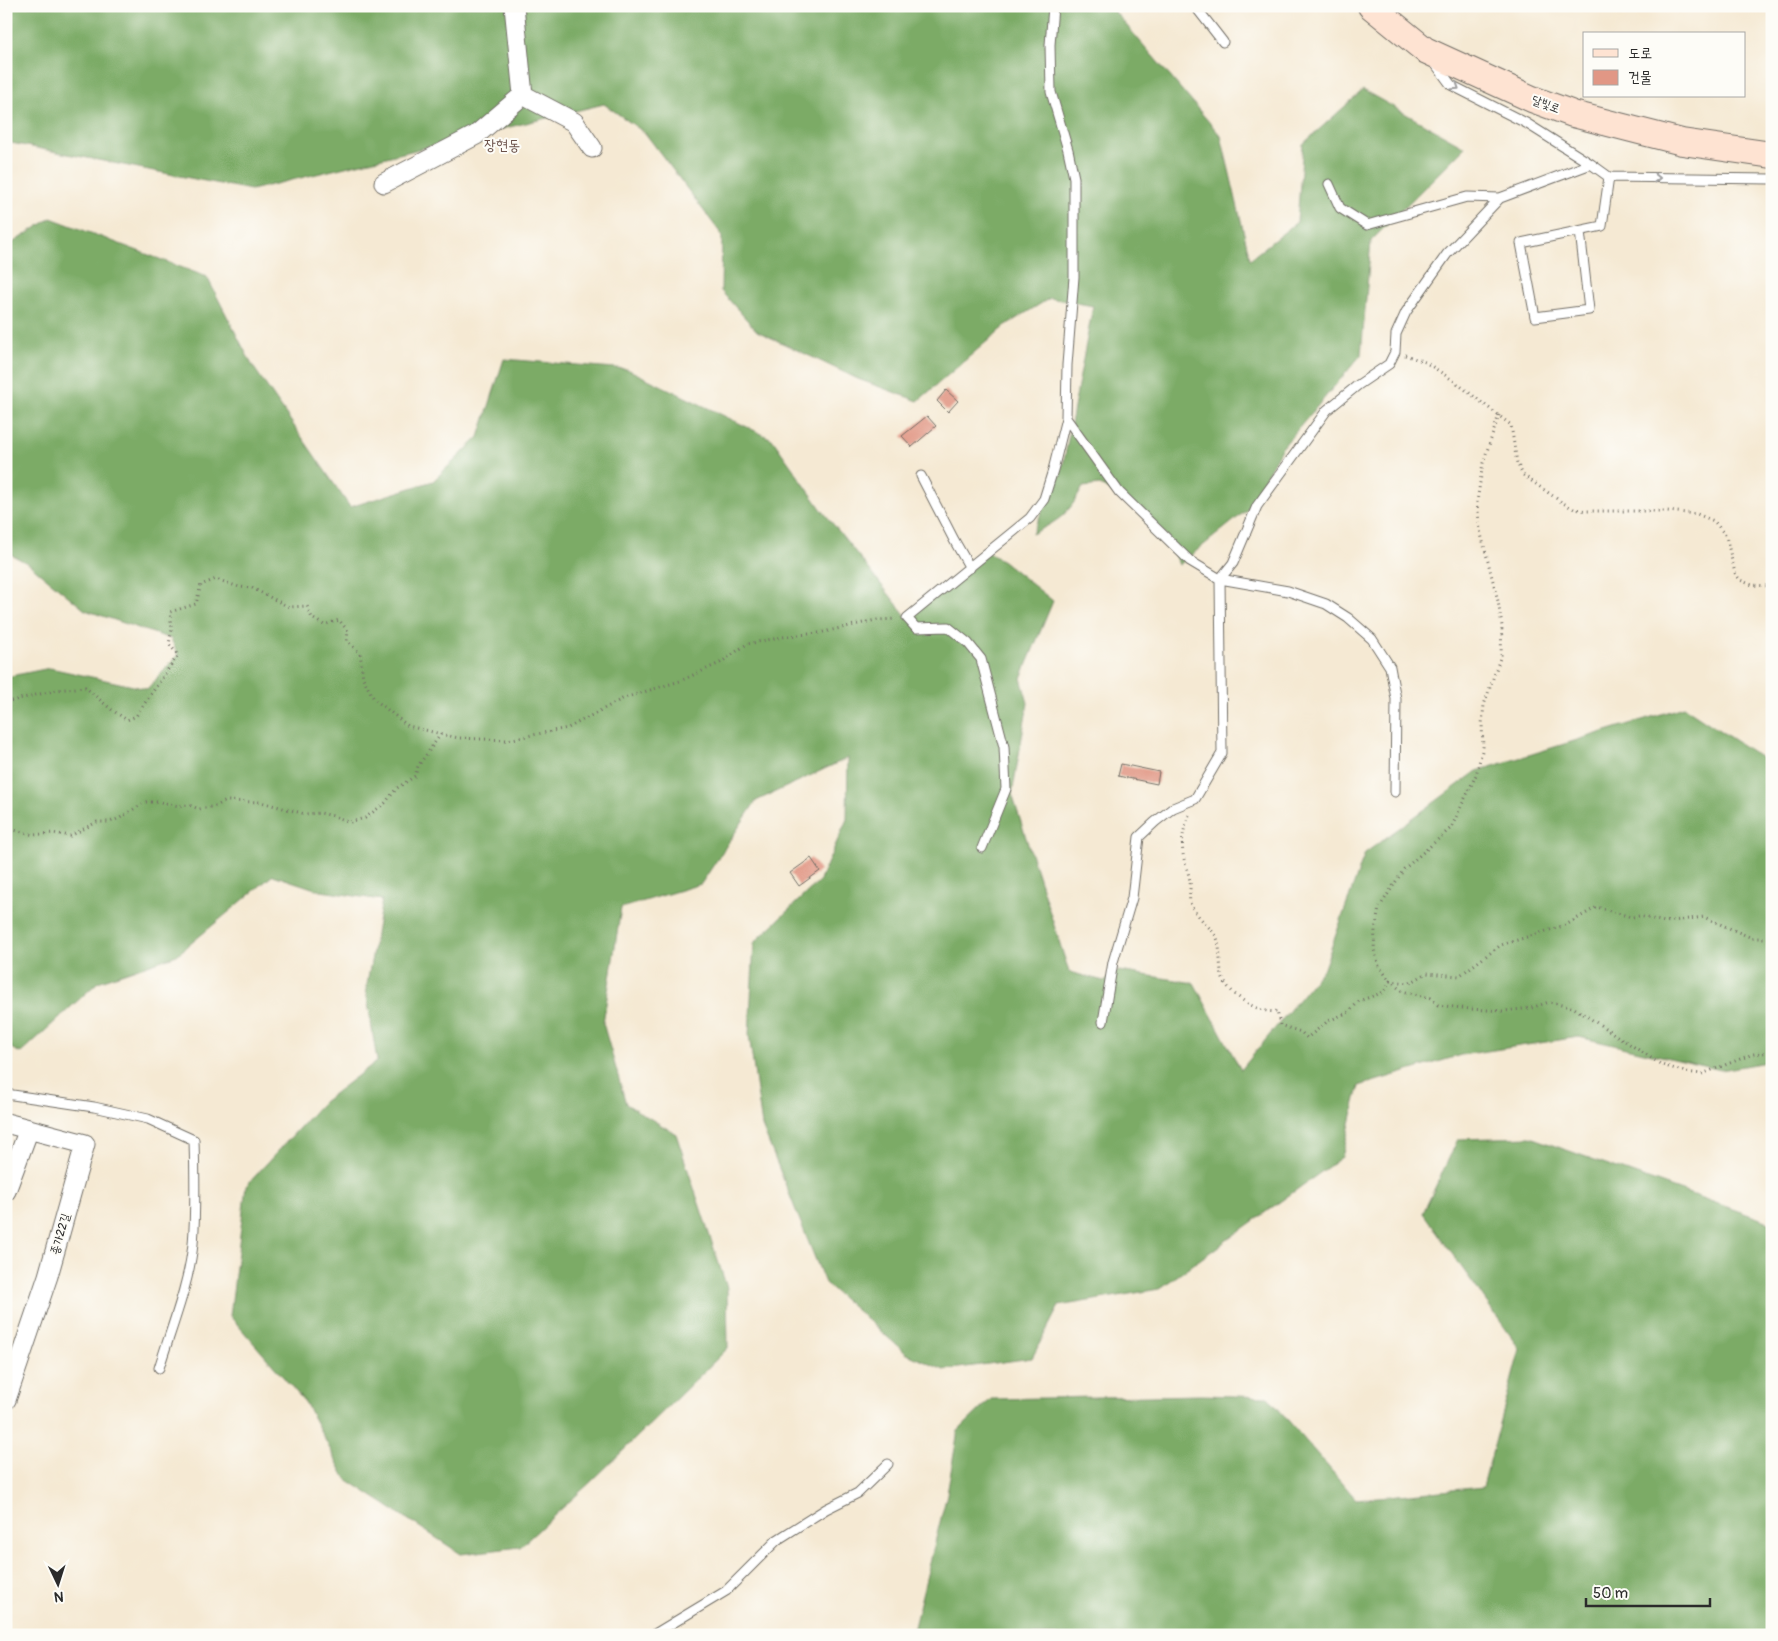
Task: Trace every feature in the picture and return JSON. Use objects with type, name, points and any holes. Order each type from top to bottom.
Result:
[{"type":"main road","name":"달빛로","points":[[1371,6],[1425,50],[1532,99],[1622,128],[1682,142],[1772,155]]},
{"type":"street","points":[[514,6],[523,95]]},
{"type":"street","points":[[523,95],[574,122],[592,148]]},
{"type":"street","points":[[384,183],[476,135],[523,95]]},
{"type":"street","name":"종가22길","points":[[6,1123],[85,1144],[48,1276],[6,1400]]},
{"type":"street","points":[[6,1191],[29,1128]]},
{"type":"lane","points":[[982,848],[1006,789],[1004,747],[981,659],[968,643],[948,627],[916,628],[907,618],[1030,518],[1044,499],[1066,418],[1066,365],[1074,277],[1074,178],[1051,92],[1050,45],[1052,6]]},
{"type":"lane","points":[[1196,6],[1223,42]]},
{"type":"lane","points":[[1425,50],[1451,85],[1526,123],[1609,177],[1772,180]]},
{"type":"lane","points":[[1329,184],[1340,208],[1367,225],[1467,197],[1500,198],[1590,164]]},
{"type":"lane","points":[[1580,231],[1588,310],[1535,318],[1522,243],[1602,226],[1609,177]]},
{"type":"lane","points":[[1103,1022],[1113,962],[1132,898],[1139,837],[1173,808],[1195,799],[1222,753],[1220,579],[1233,563],[1257,506],[1327,410],[1358,385],[1389,364],[1395,352],[1396,334],[1406,312],[1448,254],[1500,198]]},
{"type":"lane","points":[[1066,418],[1119,492],[1190,561],[1220,579],[1288,591],[1326,604],[1348,618],[1372,639],[1390,667],[1396,699],[1395,792]]},
{"type":"lane","points":[[921,476],[970,568]]},
{"type":"lane","points":[[6,1094],[94,1107],[148,1119],[194,1140],[196,1201],[192,1246],[180,1303],[159,1368]]},
{"type":"lane","points":[[653,1635],[726,1590],[777,1540],[826,1509],[858,1492],[888,1464]]},
{"type":"path","points":[[1395,352],[1425,362],[1454,381],[1511,425],[1516,463],[1523,475],[1563,503],[1574,509],[1588,511],[1667,511],[1697,514],[1714,521],[1726,536],[1735,573],[1740,580],[1752,585],[1772,586]]},
{"type":"path","points":[[1499,415],[1483,463],[1477,502],[1480,530],[1498,601],[1502,626],[1501,655],[1484,705],[1482,724],[1483,748],[1476,775],[1451,828],[1404,869],[1379,908],[1374,930],[1374,950],[1379,966],[1390,981],[1402,990],[1431,998],[1438,1005],[1504,1011],[1531,1008],[1549,1002],[1574,1008],[1662,1065],[1686,1072],[1702,1074],[1753,1054],[1772,1052]]},
{"type":"path","points":[[6,702],[57,690],[85,687],[127,720],[136,716],[153,692],[158,681],[178,655],[169,644],[172,629],[170,612],[196,604],[201,585],[216,579],[239,587],[252,588],[289,607],[307,606],[312,618],[324,625],[339,620],[348,631],[347,641],[360,652],[363,678],[374,699],[408,726],[458,738],[507,740],[568,728],[624,698],[680,681],[720,662],[747,644],[788,636],[819,633],[876,620],[907,618]]},
{"type":"path","points":[[6,828],[34,835],[53,833],[70,836],[97,822],[110,822],[120,818],[144,802],[160,802],[179,806],[189,805],[199,809],[226,801],[261,802],[305,814],[320,813],[334,816],[350,822],[365,818],[385,803],[397,788],[415,776],[418,766],[441,734]]},
{"type":"path","points":[[1195,799],[1183,832],[1183,853],[1191,889],[1190,903],[1199,919],[1216,937],[1222,978],[1226,985],[1240,999],[1271,1013],[1277,1011],[1280,1025],[1301,1032],[1307,1038],[1313,1031],[1328,1021],[1349,1012],[1359,1001],[1384,992],[1390,981]]},
{"type":"path","points":[[1390,981],[1410,983],[1426,973],[1459,976],[1500,945],[1566,924],[1597,907],[1631,917],[1639,916],[1665,922],[1704,916],[1752,938],[1772,938]]},
{"type":"green space","points":[[6,6],[1110,6],[1221,136],[1250,259],[1297,222],[1303,144],[1363,90],[1465,147],[1371,241],[1361,355],[1281,449],[1247,510],[1179,565],[1168,538],[1131,503],[1100,485],[1083,487],[1062,516],[1032,534],[1064,461],[1093,306],[1050,298],[1006,325],[918,401],[858,379],[757,331],[721,291],[722,235],[645,133],[604,104],[251,190],[6,142]]},
{"type":"green space","points":[[51,218],[207,277],[252,365],[350,507],[433,481],[479,437],[504,359],[627,369],[772,439],[822,510],[907,617],[986,551],[1003,561],[1053,601],[1021,678],[1028,703],[1012,794],[1069,972],[1104,981],[1119,971],[1194,983],[1241,1070],[1324,968],[1365,853],[1477,771],[1684,707],[1772,765],[1772,1061],[1721,1070],[1579,1037],[1461,1055],[1359,1086],[1342,1157],[1159,1289],[1059,1306],[1032,1358],[944,1370],[907,1354],[825,1283],[762,1126],[749,1035],[754,943],[820,880],[847,819],[848,758],[756,801],[701,884],[621,908],[603,1023],[626,1104],[676,1134],[727,1288],[728,1348],[594,1479],[520,1547],[461,1554],[346,1479],[305,1402],[230,1316],[246,1186],[323,1102],[377,1061],[366,990],[382,900],[321,891],[273,875],[177,955],[98,982],[21,1053],[6,1046],[6,677],[50,668],[147,689],[178,655],[171,639],[85,610],[29,564],[6,552],[6,247]]},
{"type":"green space","points":[[1530,1137],[1772,1223],[1772,1635],[912,1635],[947,1494],[958,1431],[991,1399],[1202,1395],[1268,1397],[1356,1499],[1483,1487],[1520,1349],[1423,1213],[1458,1139]]},
{"type":"building","points":[[946,390],[958,401],[948,412],[937,401]]},
{"type":"building","points":[[927,416],[936,426],[912,447],[902,436]]},
{"type":"building","points":[[1121,764],[1159,772],[1157,784],[1118,776]]},
{"type":"building","points":[[811,858],[820,871],[799,886],[790,873]]},
{"type":"district","name":"장현동","points":[[502,145]]}]
